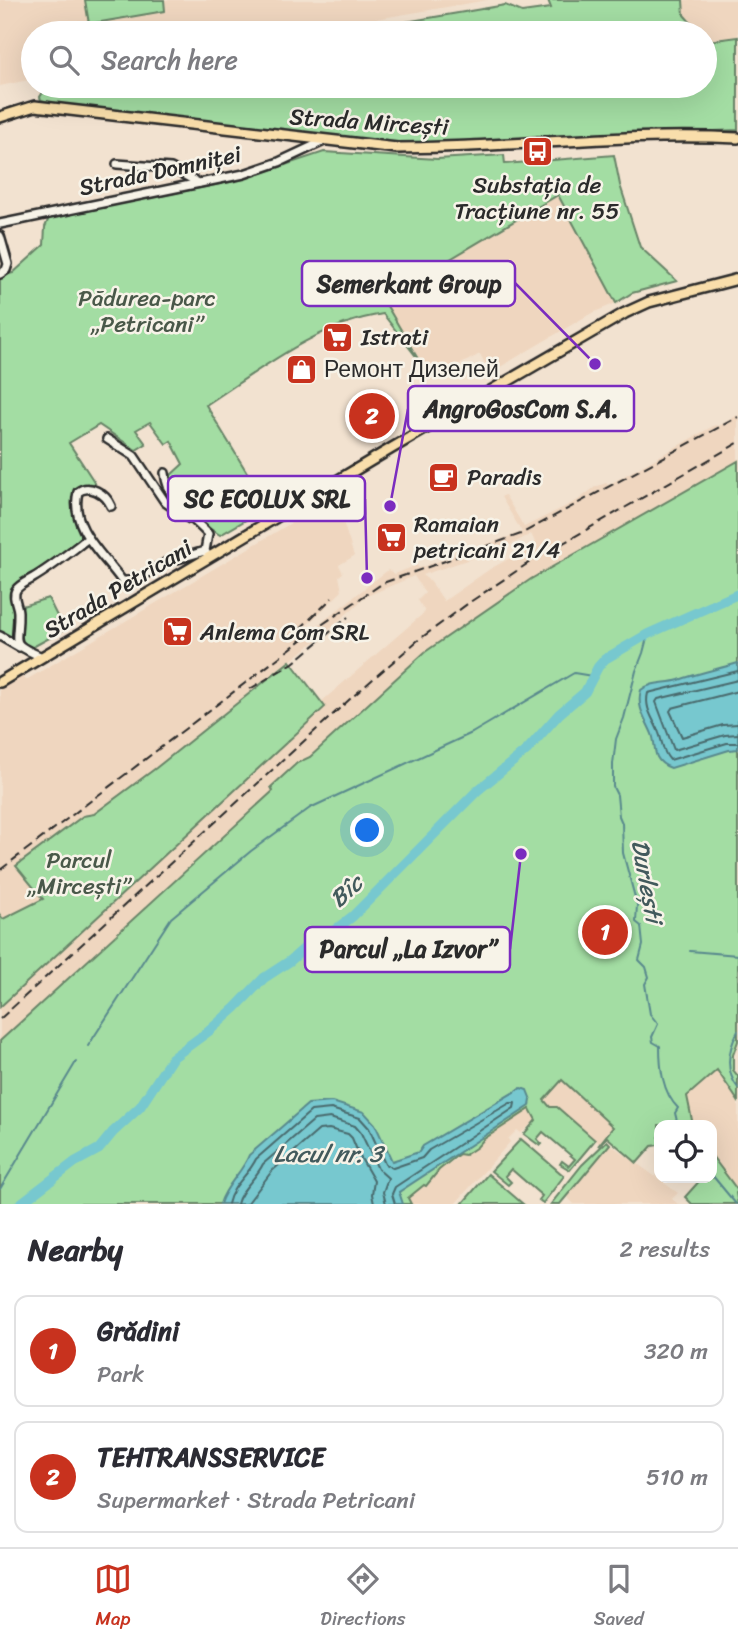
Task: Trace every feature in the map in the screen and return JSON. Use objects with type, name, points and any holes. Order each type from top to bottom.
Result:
[{"type":"main road","name":"Strada Mircești","points":[[0,117],[34,106],[397,148],[451,148],[642,138],[738,138]]},
{"type":"main road","name":"Strada Petricani","points":[[0,682],[207,554],[625,313],[649,302],[738,279]]},
{"type":"street","name":"Strada Domniței","points":[[0,224],[256,170],[324,141]]},
{"type":"street","points":[[117,164],[171,168],[200,183]]},
{"type":"street","points":[[0,236],[8,267],[0,274]]},
{"type":"street","points":[[107,439],[136,458],[161,497],[208,534],[207,554],[167,562],[134,581],[122,581],[88,539],[78,511],[78,492],[90,488],[104,496],[111,506]]},
{"type":"street","points":[[165,473],[169,492],[190,519]]},
{"type":"street","points":[[20,647],[15,636],[17,588],[88,539]]},
{"type":"street","points":[[0,636],[42,657]]},
{"type":"shaded area","points":[[0,0],[488,0],[365,21],[21,21],[21,82],[0,86]]},
{"type":"shaded area","points":[[683,0],[738,0],[738,37],[717,40],[717,21],[689,21],[684,15]]},
{"type":"shaded area","points":[[558,195],[616,303],[590,314],[490,373],[480,354],[431,380],[383,299]]},
{"type":"shaded area","points":[[738,415],[738,461],[531,579],[425,652],[0,1041],[0,1007],[325,708],[321,702],[425,612],[418,600],[425,593],[414,576],[367,596],[319,638],[156,768],[93,814],[83,816],[17,866],[43,900],[3,919],[0,915],[0,688],[22,675],[26,680],[335,497],[354,556],[339,565],[343,573],[339,576],[342,591],[303,629],[307,634],[388,570],[395,574],[417,565],[419,568],[522,532],[501,497],[505,495],[524,527],[578,500],[595,487],[606,483],[608,485],[715,425],[719,426]],"holes":[[[531,534],[536,544],[490,569],[444,601],[431,582],[422,575],[506,547]]]},
{"type":"shaded area","points":[[717,1070],[738,1101],[738,1196],[735,1193],[737,1190],[717,1163],[717,1120],[692,1120],[687,1096]]},
{"type":"shaded area","points":[[562,1080],[614,1127],[600,1144],[557,1107],[550,1107],[544,1099]]},
{"type":"shaded area","points":[[530,1108],[536,1120],[521,1133],[517,1130],[508,1139],[510,1142],[455,1204],[411,1204],[408,1198],[425,1186],[439,1170],[459,1154],[465,1155],[477,1147],[483,1139]]},
{"type":"shaded area","points":[[610,1144],[654,1176],[654,1183],[664,1183],[678,1193],[672,1199],[678,1204],[574,1204],[566,1196]]},
{"type":"green space","points":[[85,0],[164,0],[165,11],[107,21],[88,21]]},
{"type":"green space","points":[[548,0],[683,0],[684,15],[689,21],[411,21],[505,5],[522,12],[551,8]]},
{"type":"green space","points":[[738,37],[738,130],[408,144],[53,103],[40,98],[717,98],[717,40]]},
{"type":"green space","name":"Pădurea-parc „Petricani”","points":[[324,152],[437,159],[504,155],[505,164],[614,155],[620,185],[640,247],[677,281],[632,293],[616,303],[558,195],[383,299],[418,359],[383,314],[359,319],[335,327],[290,350],[206,405],[268,507],[220,535],[187,511],[175,494],[171,475],[183,464],[171,441],[166,444],[150,422],[136,430],[146,444],[136,450],[99,425],[69,443],[95,483],[76,491],[85,536],[55,561],[12,590],[16,608],[48,598],[64,630],[31,648],[0,631],[0,276],[13,273],[44,245],[45,227],[49,218],[240,180]]},
{"type":"green space","points":[[738,461],[738,1041],[733,1055],[733,1070],[738,1076],[738,1101],[717,1070],[687,1096],[692,1120],[654,1120],[654,1146],[637,1163],[607,1137],[598,1146],[613,1127],[562,1080],[544,1100],[550,1107],[557,1107],[595,1140],[570,1170],[560,1164],[562,1161],[569,1166],[575,1159],[543,1132],[537,1139],[542,1144],[540,1146],[524,1134],[536,1120],[530,1109],[465,1155],[459,1154],[439,1170],[426,1186],[408,1198],[411,1204],[0,1204],[0,1041],[273,791],[271,787],[297,763],[310,757],[425,652],[531,579]]},
{"type":"green space","name":"Parcul „Mircești”","points":[[290,661],[325,707],[0,1007],[0,915],[3,919],[43,899],[16,866],[83,816],[94,814],[156,768]]},
{"type":"green space","points":[[521,1139],[564,1176],[543,1203],[539,1200],[542,1196],[511,1169],[505,1176],[511,1182],[508,1185],[491,1171]]},
{"type":"green space","points":[[607,1141],[610,1144],[560,1204],[551,1204],[582,1165]]},
{"type":"green space","points":[[717,1163],[738,1191],[738,1204],[692,1204],[685,1197],[698,1183],[717,1183]]},
{"type":"green space","points":[[488,1174],[523,1204],[462,1204]]},
{"type":"water","points":[[738,663],[738,749],[671,768],[663,764],[656,755],[652,734],[641,708],[641,690],[650,685],[679,680]]},
{"type":"water","name":"Lacul nr. 3","points":[[521,1088],[527,1090],[530,1106],[399,1192],[403,1204],[220,1204],[249,1155],[308,1104],[332,1102],[364,1112],[375,1124],[392,1161],[419,1152],[423,1146]]},
{"type":"waterway","name":"Bîc","points":[[20,1204],[75,1162],[99,1149],[140,1107],[172,1058],[209,1031],[264,978],[353,916],[477,791],[527,750],[559,714],[585,692],[605,659],[648,634],[738,594]]},
{"type":"waterway","name":"Durlești","points":[[648,634],[616,739],[613,787],[622,823],[623,853],[637,905],[636,922],[641,926],[643,945],[639,960],[646,967],[649,977],[645,984],[650,1014],[658,1024],[652,1037],[653,1042],[660,1046],[663,1079],[668,1095],[678,1108],[675,1113],[677,1120]]},
{"type":"waterway","points":[[88,1046],[171,918],[251,851],[310,808],[472,733],[574,673],[592,676]]},
{"type":"waterway","points":[[690,951],[738,955]]},
{"type":"waterway","points":[[738,1031],[729,1060],[731,1074],[738,1088]]},
{"type":"waterway","points":[[0,1189],[76,1062]]},
{"type":"waterway","name":"Durlești","points":[[717,1181],[736,1204]]},
{"type":"railway","points":[[0,870],[320,626],[383,583],[521,534],[738,417]]},
{"type":"railway","points":[[0,1019],[417,641],[530,562],[738,443]]},
{"type":"railway","points":[[288,640],[332,598]]},
{"type":"railway","points":[[250,689],[293,663],[348,617]]},
{"type":"place","name":"Substația de Tracțiune nr. 55","points":[[537,151]]},
{"type":"place","name":"Istrati","points":[[338,337]]},
{"type":"place","name":"Semerkant Group","points":[[595,364]]},
{"type":"place","name":"Ремонт Дизелей","points":[[301,369]]},
{"type":"place","name":"TEHTRANSSERVICE","points":[[372,416]]},
{"type":"place","name":"Paradis","points":[[444,477]]},
{"type":"place","name":"AngroGosCom S.A.","points":[[390,506]]},
{"type":"place","name":"Ramaian petricani 21/4","points":[[391,537]]},
{"type":"place","name":"SC ECOLUX SRL","points":[[367,578]]},
{"type":"place","name":"Anlema Com SRL","points":[[177,632]]},
{"type":"place","name":"Parcul „La Izvor”","points":[[521,854]]},
{"type":"place","name":"Grădini","points":[[605,932]]}]
